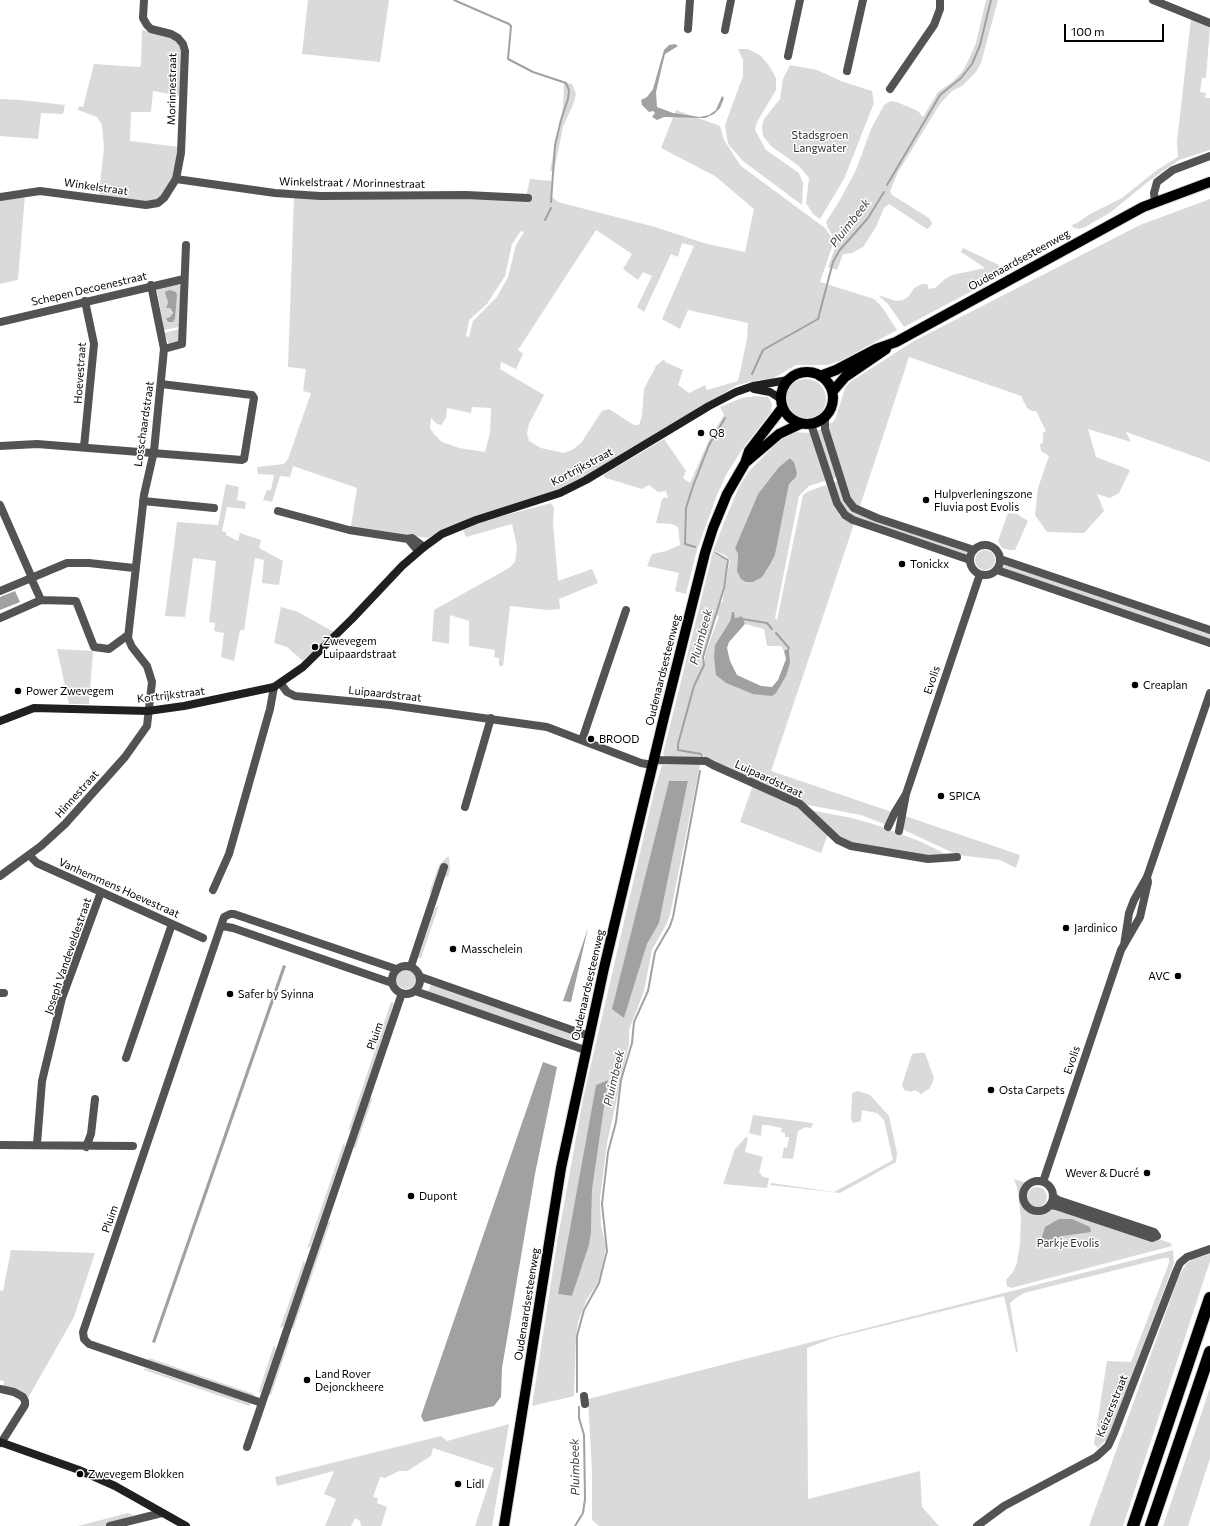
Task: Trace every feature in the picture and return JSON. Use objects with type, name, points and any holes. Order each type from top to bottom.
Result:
[{"type":"highway","points":[[1133,1526],[1210,1298]]},
{"type":"highway","points":[[1151,1526],[1210,1352]]},
{"type":"main road","name":"Oudenaardsesteenweg","points":[[832,391],[845,377],[896,342],[1115,221],[1155,202],[1210,182]]},
{"type":"main road","name":"Oudenaardsesteenweg","points":[[820,376],[836,370],[876,349],[896,342]]},
{"type":"main road","points":[[800,373],[814,373],[820,376],[830,385],[832,391],[833,405],[825,418],[820,422],[800,424],[789,418],[782,404],[783,387],[788,380],[800,373]]},
{"type":"main road","name":"Kortrijkstraat","points":[[0,721],[34,708],[148,710],[184,706],[277,686],[303,667],[421,549],[442,534],[476,520],[560,493],[586,480],[709,406],[743,389],[788,380]]},
{"type":"main road","name":"Kortrijkstraat","points":[[743,389],[764,390],[782,404]]},
{"type":"main road","name":"Oudenaardsesteenweg","points":[[504,1526],[561,1168],[588,1036],[653,762],[705,553],[727,494],[746,463],[750,451],[782,404]]},
{"type":"main road","name":"Oudenaardsesteenweg","points":[[746,463],[779,434],[800,424]]},
{"type":"main road","points":[[0,1442],[93,1476],[115,1486],[186,1526]]},
{"type":"street","name":"Morinnestraat","points":[[144,0],[143,18],[147,25],[151,28],[172,34],[183,44],[183,127],[176,179]]},
{"type":"street","points":[[688,29],[690,0]]},
{"type":"street","points":[[725,30],[731,0]]},
{"type":"street","points":[[788,56],[800,0]]},
{"type":"street","points":[[847,71],[862,0]]},
{"type":"street","points":[[890,89],[934,25],[940,9],[940,0]]},
{"type":"street","points":[[1153,0],[1210,23]]},
{"type":"street","points":[[1155,202],[1154,193],[1156,182],[1172,170],[1210,156]]},
{"type":"street","name":"Winkelstraat","points":[[0,196],[40,191],[146,205],[154,204],[164,198],[176,179]]},
{"type":"street","name":"Winkelstraat / Morinnestraat","points":[[176,179],[275,193],[320,196],[466,195],[528,198]]},
{"type":"street","points":[[164,349],[182,344],[186,245]]},
{"type":"street","name":"Schepen Decoenestraat","points":[[0,322],[184,279]]},
{"type":"street","name":"Losschaardstraat","points":[[128,635],[134,568],[143,500],[154,453],[164,349],[152,286]]},
{"type":"street","name":"Hoevestraat","points":[[84,447],[94,344],[85,301]]},
{"type":"street","points":[[0,446],[37,444],[244,459],[254,398],[249,394],[161,384]]},
{"type":"street","points":[[825,418],[825,429],[847,499],[854,508],[877,518],[974,550]]},
{"type":"street","points":[[811,424],[837,503],[845,515],[853,520],[970,560]]},
{"type":"street","points":[[143,500],[214,508]]},
{"type":"street","points":[[0,505],[41,600]]},
{"type":"street","points":[[278,511],[349,530],[415,539],[421,549]]},
{"type":"street","points":[[982,545],[990,546],[997,551],[1000,559],[997,570],[990,574],[980,574],[974,570],[970,560],[974,550],[982,545]]},
{"type":"street","points":[[1000,559],[1210,630]]},
{"type":"street","points":[[0,591],[67,563],[89,563],[134,568]]},
{"type":"street","points":[[997,570],[1210,643]]},
{"type":"street","name":"Evolis","points":[[899,831],[902,823],[906,794],[980,574]]},
{"type":"street","points":[[0,618],[41,600],[76,602],[94,647],[109,649],[128,635],[132,647],[147,666],[150,673],[152,682],[148,710]]},
{"type":"street","points":[[582,740],[626,610]]},
{"type":"street","points":[[213,890],[229,854],[277,686]]},
{"type":"street","name":"Luipaardstraat","points":[[277,686],[295,696],[390,705],[547,727],[641,763],[706,761],[800,804],[838,840],[851,846],[928,859],[957,857]]},
{"type":"street","name":"Evolis","points":[[1124,946],[1129,913],[1134,900],[1147,877],[1210,693]]},
{"type":"street","name":"Hinnestraat","points":[[0,876],[29,855],[65,824],[126,757],[147,726],[148,710]]},
{"type":"street","points":[[465,807],[491,718]]},
{"type":"street","name":"Evolis","points":[[888,827],[894,812],[906,794]]},
{"type":"street","name":"Vanhemmens Hoevestraat","points":[[29,855],[37,863],[203,938]]},
{"type":"street","points":[[411,966],[444,867]]},
{"type":"street","name":"Evolis","points":[[1043,1182],[1124,946],[1140,917],[1148,882],[1147,877]]},
{"type":"street","name":"Joseph Vandeveldestraat","points":[[37,1144],[42,1081],[62,998],[101,892]]},
{"type":"street","name":"Pluim","points":[[262,1404],[89,1344],[83,1336],[226,915],[234,914],[396,969]]},
{"type":"street","points":[[126,1058],[172,924]]},
{"type":"street","points":[[222,926],[234,928],[392,983],[394,987],[402,993],[411,993],[415,991],[420,985],[421,977],[417,970],[411,966],[403,965],[396,969],[393,973],[392,983]]},
{"type":"street","points":[[421,977],[588,1036]]},
{"type":"street","points":[[415,991],[585,1050]]},
{"type":"street","name":"Pluim","points":[[246,1447],[402,993]]},
{"type":"street","points":[[86,1147],[91,1134],[95,1099]]},
{"type":"street","points":[[0,1145],[37,1144],[41,1146],[86,1147],[133,1146]]},
{"type":"street","points":[[1050,1205],[1053,1196],[1052,1190],[1043,1182],[1031,1182],[1025,1188],[1023,1196],[1024,1204],[1030,1209],[1039,1211],[1050,1205],[1056,1206],[1152,1238],[1157,1236],[1154,1232],[1058,1200],[1053,1196]]},
{"type":"street","name":"Keizersstraat","points":[[977,1526],[1004,1506],[1096,1457],[1108,1446],[1180,1263],[1187,1257],[1210,1249]]},
{"type":"street","points":[[0,1389],[14,1392],[23,1397],[25,1405],[0,1442]]},
{"type":"street","points":[[110,1526],[162,1513]]},
{"type":"green space","points":[[308,0],[389,0],[380,62],[302,54]]},
{"type":"green space","points":[[986,0],[998,0],[981,63],[976,72],[962,86],[952,91],[940,104],[898,172],[890,191],[892,195],[929,218],[932,223],[930,227],[927,229],[889,204],[884,208],[876,227],[863,247],[852,253],[843,254],[837,270],[828,267],[837,243],[826,222],[856,170],[871,129],[884,105],[891,101],[897,102],[918,111],[923,117],[938,92],[952,82],[962,72],[968,61],[976,43]]},
{"type":"green space","points":[[1191,19],[1210,27],[1206,78],[1202,78],[1200,92],[1206,93],[1205,98],[1210,98],[1210,150],[1179,160],[1149,181],[1111,212],[1085,227],[1079,229],[1072,227],[1073,224],[1090,214],[1122,198],[1157,170],[1178,157],[1177,141]]},
{"type":"green space","points":[[142,30],[172,36],[181,45],[182,96],[153,91],[151,112],[131,112],[130,141],[180,147],[174,178],[165,193],[154,202],[100,196],[99,191],[104,148],[102,125],[97,117],[78,110],[79,106],[83,107],[94,64],[139,67],[141,65]]},
{"type":"green space","points":[[738,49],[748,49],[761,56],[770,67],[776,78],[776,90],[757,122],[755,130],[766,150],[799,173],[803,183],[802,205],[743,161],[728,144],[725,125],[743,76],[743,60]]},
{"type":"green space","name":"Stadsgroen Langwater","points":[[790,65],[817,70],[841,81],[872,91],[874,103],[844,179],[820,219],[813,214],[806,203],[809,178],[799,166],[771,146],[763,136],[762,127],[764,119],[780,99],[783,79]]},
{"type":"green space","points":[[564,83],[572,84],[576,94],[563,127],[554,171],[550,171],[563,107]]},
{"type":"green space","points":[[0,99],[65,105],[63,114],[41,113],[38,139],[0,136]]},
{"type":"green space","points":[[676,110],[720,126],[724,140],[741,166],[825,228],[830,235],[833,241],[832,247],[820,282],[874,299],[882,307],[897,330],[842,360],[827,365],[796,365],[772,379],[759,380],[737,385],[632,450],[555,493],[471,519],[427,538],[351,526],[357,488],[293,466],[290,477],[280,476],[272,502],[263,500],[267,490],[271,490],[274,475],[258,474],[257,467],[284,464],[288,459],[311,393],[303,391],[306,369],[288,367],[294,197],[526,197],[530,179],[552,181],[551,196],[558,202],[655,227],[707,244],[745,252],[754,209],[715,176],[661,148]],"holes":[[[596,230],[632,254],[623,269],[638,280],[643,272],[652,276],[637,307],[644,312],[671,254],[678,257],[682,243],[694,246],[662,319],[680,329],[688,310],[748,323],[747,339],[738,381],[707,390],[705,385],[689,393],[678,385],[683,370],[665,362],[664,359],[656,366],[644,389],[642,416],[639,425],[634,425],[609,409],[602,411],[581,443],[572,450],[564,453],[541,448],[529,441],[527,433],[529,424],[544,395],[500,369],[501,362],[516,369],[523,354],[518,350]],[[521,231],[524,232],[516,245],[508,277],[497,297],[473,321],[469,337],[466,336],[469,320],[487,304],[505,276],[512,244]],[[472,407],[491,408],[490,433],[485,452],[459,448],[442,442],[430,428],[431,418],[437,424],[441,425],[446,418],[447,408],[471,413]]]},
{"type":"green space","points":[[25,195],[18,280],[0,284],[0,198]]},
{"type":"green space","points":[[1210,199],[1210,462],[1126,432],[1131,442],[1088,429],[1096,457],[1130,470],[1119,493],[1110,498],[1097,494],[1104,511],[1084,533],[1047,532],[1035,515],[1038,488],[1049,456],[1041,451],[1040,445],[1043,442],[1043,433],[1046,431],[1036,411],[1032,411],[1027,408],[1021,396],[909,357],[859,509],[851,501],[827,425],[833,422],[836,417],[845,388],[850,382],[914,341],[1140,225]]},
{"type":"green space","points":[[963,248],[999,265],[999,270],[986,276],[989,282],[904,327],[888,304],[878,295],[896,301],[903,300],[909,296],[914,288],[922,284],[927,284],[929,289],[935,288],[952,275],[985,268],[961,252]]},
{"type":"green space","points":[[178,284],[181,287],[179,327],[164,330],[157,290],[158,288]],"holes":[[[170,290],[176,292],[177,295],[173,314],[170,308],[166,308],[168,302],[165,293]],[[173,315],[171,322],[166,318]]]},
{"type":"green space","points":[[179,329],[179,342],[169,344],[164,333]]},
{"type":"green space","points":[[806,379],[814,381],[820,385],[824,391],[826,399],[824,407],[820,413],[814,417],[806,419],[798,417],[792,413],[788,407],[786,399],[788,391],[792,385],[798,381]]},
{"type":"green space","points":[[756,396],[768,397],[772,404],[771,412],[743,448],[726,475],[697,550],[686,594],[675,591],[679,573],[647,566],[652,554],[666,551],[680,545],[678,527],[672,524],[656,523],[662,499],[665,497],[668,499],[666,491],[658,492],[649,485],[642,489],[606,478],[603,475],[664,439],[686,471],[683,478],[690,483],[709,440],[724,415],[720,407],[742,398]]},
{"type":"green space","points":[[822,429],[838,477],[832,479],[817,431]]},
{"type":"green space","points":[[792,432],[811,433],[826,478],[825,481],[809,486],[799,496],[775,618],[777,620],[803,495],[809,491],[826,485],[840,516],[854,524],[771,771],[892,812],[887,825],[861,815],[803,804],[766,784],[708,760],[700,753],[699,760],[666,758],[663,754],[713,551],[739,487],[749,471],[781,439]],"holes":[[[790,458],[792,459],[797,473],[796,477],[789,484],[775,555],[766,572],[737,567],[738,554],[735,548],[758,494],[779,467]],[[716,551],[726,556],[730,560],[722,603],[720,602],[727,564],[726,559],[715,554]],[[731,614],[734,618],[742,616],[745,624],[764,629],[767,646],[781,646],[784,651],[789,649],[790,654],[772,696],[726,683],[715,645],[730,621]],[[716,615],[719,616],[705,655],[705,661],[701,661]]]},
{"type":"green space","points":[[838,481],[846,502],[970,551],[968,557],[858,520],[844,510],[833,482]]},
{"type":"green space","points":[[226,484],[239,487],[237,500],[246,502],[245,509],[227,507],[222,531],[226,532],[226,535],[238,541],[240,533],[261,540],[259,548],[283,561],[279,585],[262,583],[264,560],[255,558],[244,630],[240,630],[234,661],[221,657],[224,633],[214,631],[215,623],[209,622],[216,561],[193,558],[185,617],[165,616],[177,522],[218,525]]},
{"type":"green space","points":[[551,503],[554,508],[553,523],[558,581],[592,569],[598,583],[559,599],[560,609],[548,610],[510,606],[503,666],[499,666],[499,658],[494,657],[495,650],[469,646],[469,621],[450,615],[449,644],[432,641],[434,610],[509,568],[515,562],[517,547],[512,524],[466,537],[463,530],[487,520]]},
{"type":"green space","points":[[1008,513],[1017,514],[1028,521],[1015,550],[1002,548],[998,541]]},
{"type":"green space","points":[[985,550],[992,553],[995,560],[992,567],[985,570],[978,567],[975,560],[978,553]]},
{"type":"green space","points":[[1003,562],[1210,633],[1210,640],[1000,568]]},
{"type":"green space","points":[[281,607],[298,612],[334,632],[303,661],[287,647],[274,643]]},
{"type":"green space","points":[[57,649],[93,651],[89,704],[69,704]]},
{"type":"green space","points":[[662,765],[700,765],[670,915],[652,950],[644,991],[629,1030],[629,1044],[607,1143],[600,1199],[601,1225],[606,1247],[597,1284],[587,1299],[578,1322],[574,1396],[532,1406],[557,1243],[583,1099],[655,788]],"holes":[[[669,781],[688,782],[659,923],[647,944],[624,1018],[613,1009]],[[608,1080],[592,1190],[591,1233],[589,1245],[572,1296],[558,1294],[596,1085]]]},
{"type":"green space","points":[[753,785],[804,810],[828,834],[821,853],[740,822]]},
{"type":"green space","points":[[810,810],[852,818],[876,825],[919,841],[952,857],[940,858],[845,842]]},
{"type":"green space","points":[[905,816],[1020,855],[1016,868],[1000,860],[958,855],[902,829]]},
{"type":"green space","points":[[447,857],[449,857],[450,869],[448,877],[445,876],[448,868],[428,896],[439,865]]},
{"type":"green space","points":[[439,905],[421,958],[418,958],[435,908]]},
{"type":"green space","points":[[406,969],[413,972],[416,979],[413,986],[406,989],[399,986],[396,979],[399,972]]},
{"type":"green space","points":[[431,984],[576,1033],[573,1041],[428,992]]},
{"type":"green space","points":[[391,1002],[394,1003],[352,1128],[348,1131]]},
{"type":"green space","points":[[925,1053],[934,1078],[930,1088],[921,1094],[915,1090],[911,1092],[904,1090],[902,1085],[912,1054]]},
{"type":"green space","points":[[858,1091],[870,1095],[889,1116],[897,1153],[896,1162],[840,1193],[770,1185],[771,1183],[834,1192],[893,1160],[884,1120],[877,1113],[862,1110],[861,1121],[854,1123],[851,1120],[852,1094]]},
{"type":"green space","points":[[373,1097],[355,1149],[353,1146],[369,1100]]},
{"type":"green space","points":[[753,1115],[813,1124],[811,1128],[806,1127],[798,1131],[793,1159],[782,1158],[784,1147],[787,1148],[789,1137],[785,1137],[785,1133],[781,1132],[782,1128],[767,1125],[762,1125],[761,1136],[749,1133]]},
{"type":"green space","points":[[746,1137],[748,1138],[745,1152],[763,1157],[759,1172],[763,1177],[769,1178],[767,1188],[723,1184],[735,1149]]},
{"type":"green space","points":[[344,1142],[345,1147],[311,1246],[307,1249]]},
{"type":"green space","name":"Parkje Evolis","points":[[1014,1179],[1027,1183],[1021,1190],[1020,1201],[1027,1210],[1032,1213],[1041,1214],[1055,1208],[1171,1243],[1172,1246],[1011,1288],[1007,1286],[1006,1280],[1013,1272],[1017,1263],[1020,1243],[1021,1218],[1017,1187]]},
{"type":"green space","points":[[1037,1187],[1044,1190],[1047,1197],[1044,1204],[1037,1207],[1030,1204],[1027,1197],[1030,1190]]},
{"type":"green space","points":[[331,1220],[293,1330],[292,1326],[327,1223]]},
{"type":"green space","points":[[11,1250],[95,1253],[74,1317],[28,1398],[3,1388],[4,1381],[0,1380],[0,1290],[3,1291]]},
{"type":"green space","points":[[1173,1250],[1174,1263],[1112,1429],[1106,1440],[1098,1448],[1094,1444],[1107,1361],[1131,1362],[1169,1263],[1169,1258],[1024,1293],[1010,1303],[1018,1352],[1016,1352],[1004,1296],[834,1338],[807,1348],[808,1499],[920,1471],[922,1507],[939,1526],[599,1526],[592,1520],[592,1471],[588,1399]]},
{"type":"green space","points":[[1210,1254],[1210,1261],[1123,1526],[1089,1526],[1179,1276],[1187,1263],[1193,1259]]},
{"type":"green space","points":[[304,1260],[305,1265],[284,1326],[280,1328]]},
{"type":"green space","points":[[290,1339],[271,1395],[268,1394],[287,1340]]},
{"type":"green space","points":[[274,1345],[276,1350],[261,1392],[259,1391]]},
{"type":"green space","points":[[149,1358],[254,1394],[254,1396],[148,1360]]},
{"type":"green space","points":[[145,1368],[251,1404],[249,1406],[144,1370]]},
{"type":"green space","points":[[1210,1388],[1210,1458],[1188,1526],[1163,1526]]},
{"type":"green space","points":[[509,1424],[492,1526],[475,1526],[494,1468],[433,1448],[431,1456],[407,1471],[399,1471],[385,1478],[380,1477],[373,1497],[378,1498],[377,1503],[387,1507],[381,1526],[361,1526],[360,1521],[355,1518],[351,1526],[325,1526],[336,1499],[324,1494],[334,1471],[277,1486],[275,1477],[441,1436],[447,1441]]},
{"type":"green space","points":[[128,1513],[134,1515],[111,1523],[107,1526],[78,1526]]},
{"type":"shaded area","points":[[675,44],[678,46],[665,54],[656,92],[657,107],[673,113],[700,117],[709,115],[716,110],[722,96],[724,98],[720,108],[714,114],[705,118],[664,117],[657,120],[652,117],[655,113],[653,111],[649,112],[642,105],[641,100],[647,97],[653,89],[664,50],[669,45]]},
{"type":"shaded area","points":[[170,290],[176,292],[177,295],[175,318],[173,322],[168,322],[166,318],[170,317],[173,313],[170,308],[166,308],[168,302],[165,293],[166,291]]},
{"type":"shaded area","points":[[790,458],[794,462],[797,473],[796,477],[789,484],[775,555],[762,577],[753,582],[746,582],[741,579],[737,571],[738,554],[735,548],[758,494],[779,467]]},
{"type":"shaded area","points":[[15,591],[20,602],[0,610],[0,597]]},
{"type":"shaded area","points":[[732,612],[734,612],[735,618],[742,616],[745,624],[729,642],[727,648],[730,661],[737,675],[761,686],[772,687],[778,680],[786,659],[784,651],[789,648],[790,663],[786,676],[776,693],[772,696],[753,694],[726,683],[716,675],[714,657],[715,645],[730,621]]},
{"type":"shaded area","points":[[669,781],[688,781],[659,923],[647,944],[624,1018],[612,1009]]},
{"type":"shaded area","points":[[588,928],[571,1002],[563,1001]]},
{"type":"shaded area","points":[[283,965],[286,966],[155,1343],[152,1342]]},
{"type":"shaded area","points":[[543,1062],[557,1067],[535,1174],[502,1368],[501,1397],[494,1406],[424,1422],[421,1416]]},
{"type":"shaded area","points":[[608,1080],[592,1190],[591,1233],[589,1245],[572,1296],[558,1294],[596,1085]]},
{"type":"shaded area","points":[[1059,1219],[1072,1219],[1090,1227],[1091,1232],[1063,1236],[1040,1243],[1045,1227]]},
{"type":"waterway","points":[[454,0],[511,26],[508,59],[533,72],[566,83],[569,90],[568,99],[555,145],[551,202]]},
{"type":"waterway","name":"Pluimbeek","points":[[887,185],[940,95],[961,78],[972,64],[980,45],[991,0]]},
{"type":"waterway","name":"Pluimbeek","points":[[752,374],[763,350],[818,319],[833,262],[839,251],[868,218],[884,192]]},
{"type":"waterway","points":[[545,220],[551,208]]},
{"type":"waterway","name":"Pluimbeek","points":[[695,547],[685,544],[686,508],[709,445],[725,418]]},
{"type":"waterway","name":"Pluimbeek","points":[[702,758],[701,754],[678,750],[678,744],[694,686],[704,665],[703,657],[724,588],[728,560],[716,553]]},
{"type":"waterway","points":[[742,619],[767,623],[772,629]]},
{"type":"waterway","points":[[776,633],[789,648]]},
{"type":"waterway","name":"Pluimbeek","points":[[577,1392],[577,1336],[584,1310],[599,1283],[607,1251],[602,1204],[608,1152],[616,1122],[621,1080],[632,1043],[634,1022],[648,991],[655,952],[670,926],[673,917],[700,771]]},
{"type":"waterway","name":"Pluimbeek","points":[[575,1526],[583,1513],[585,1499],[584,1435],[579,1418],[579,1407]]},
{"type":"place","name":"Q8","points":[[701,433]]},
{"type":"place","name":"Hulpverleningszone Fluvia post Evolis","points":[[926,500]]},
{"type":"place","name":"Tonickx","points":[[902,564]]},
{"type":"place","name":"Zwevegem Luipaardstraat","points":[[315,647]]},
{"type":"place","name":"Creaplan","points":[[1135,685]]},
{"type":"place","name":"Power Zwevegem","points":[[18,691]]},
{"type":"place","name":"BROOD","points":[[591,739]]},
{"type":"place","name":"SPICA","points":[[941,796]]},
{"type":"place","name":"Jardinico","points":[[1066,928]]},
{"type":"place","name":"Masschelein","points":[[453,949]]},
{"type":"place","name":"AVC","points":[[1178,976]]},
{"type":"place","name":"Safer by Syinna","points":[[230,994]]},
{"type":"place","name":"Osta Carpets","points":[[991,1090]]},
{"type":"place","name":"Wever & Ducré","points":[[1147,1173]]},
{"type":"place","name":"Dupont","points":[[411,1196]]},
{"type":"place","name":"Land Rover Dejonckheere","points":[[307,1380]]},
{"type":"place","name":"Zwevegem Blokken","points":[[80,1474]]},
{"type":"place","name":"Lidl","points":[[458,1484]]}]
